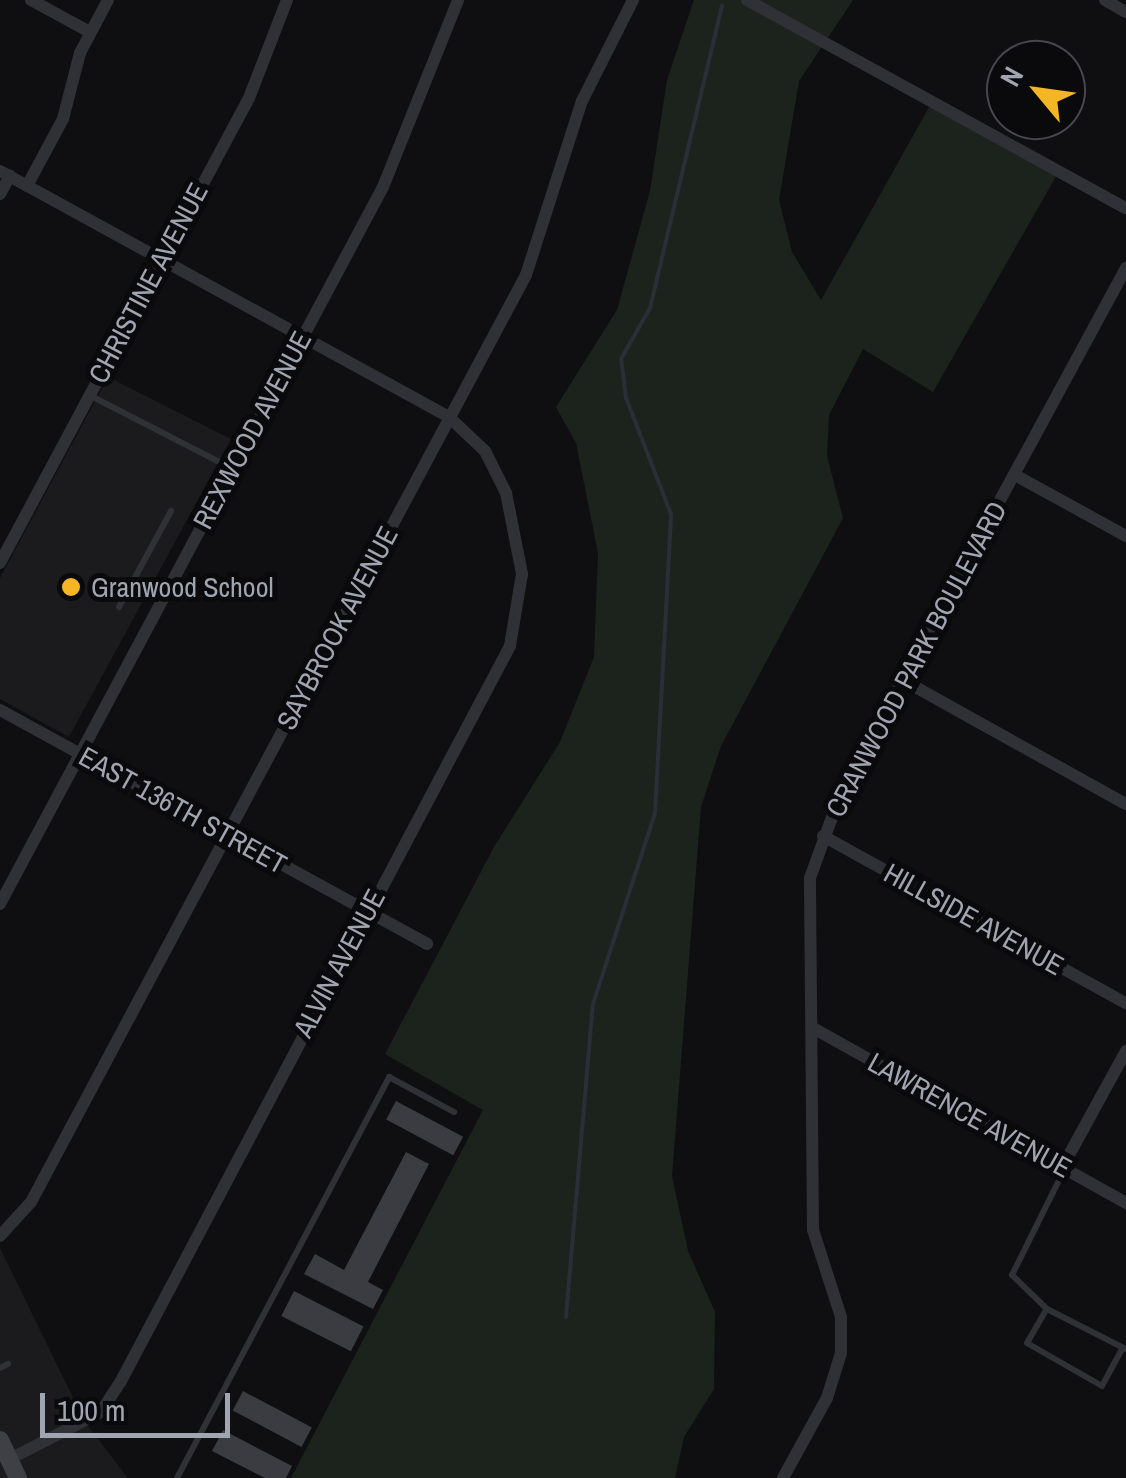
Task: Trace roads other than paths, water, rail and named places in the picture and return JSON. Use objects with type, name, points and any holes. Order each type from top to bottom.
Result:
[{"type":"street","points":[[31,0],[90,32]]},
{"type":"street","points":[[26,186],[63,120],[90,32],[108,0]]},
{"type":"street","name":"CHRISTINE AVENUE","points":[[0,563],[249,98],[287,0]]},
{"type":"street","name":"REXWOOD AVENUE","points":[[0,904],[382,187],[458,0]]},
{"type":"street","name":"SAYBROOK AVENUE","points":[[0,1236],[31,1202],[526,275],[582,102],[634,0]]},
{"type":"street","points":[[747,0],[1126,208]]},
{"type":"street","points":[[1104,0],[1126,12]]},
{"type":"street","points":[[0,194],[5,174]]},
{"type":"street","name":"ALVIN AVENUE","points":[[5,174],[449,417],[485,451],[506,493],[522,574],[510,646],[101,1412],[10,1459]]},
{"type":"street","name":"CRANWOOD PARK BOULEVARD","points":[[783,1478],[827,1398],[841,1353],[841,1318],[813,1230],[810,878],[823,836],[901,679],[1126,268]]},
{"type":"street","points":[[1015,474],[1126,536]]},
{"type":"street","points":[[901,679],[1126,804]]},
{"type":"street","name":"EAST 136TH STREET","points":[[0,710],[428,944]]},
{"type":"street","name":"HILLSIDE AVENUE","points":[[823,836],[1126,1003]]},
{"type":"street","name":"LAWRENCE AVENUE","points":[[813,1028],[1126,1202]]},
{"type":"street","points":[[1064,1167],[1126,1051]]},
{"type":"street","points":[[0,1440],[18,1478]]},
{"type":"lane","points":[[88,395],[231,468]]},
{"type":"lane","points":[[120,607],[171,512]]},
{"type":"lane","points":[[133,582],[163,598]]},
{"type":"lane","points":[[177,1478],[389,1077],[454,1112]]},
{"type":"lane","points":[[1047,1308],[1027,1343],[1102,1386],[1124,1349],[1047,1308],[1012,1275],[1064,1167]]},
{"type":"lane","points":[[0,1368],[8,1364]]},
{"type":"waterway","points":[[566,1317],[593,1004],[655,813],[671,514],[626,398],[621,359],[650,308],[722,5]]},
{"type":"place","name":"Granwood School","points":[[71,587]]}]
